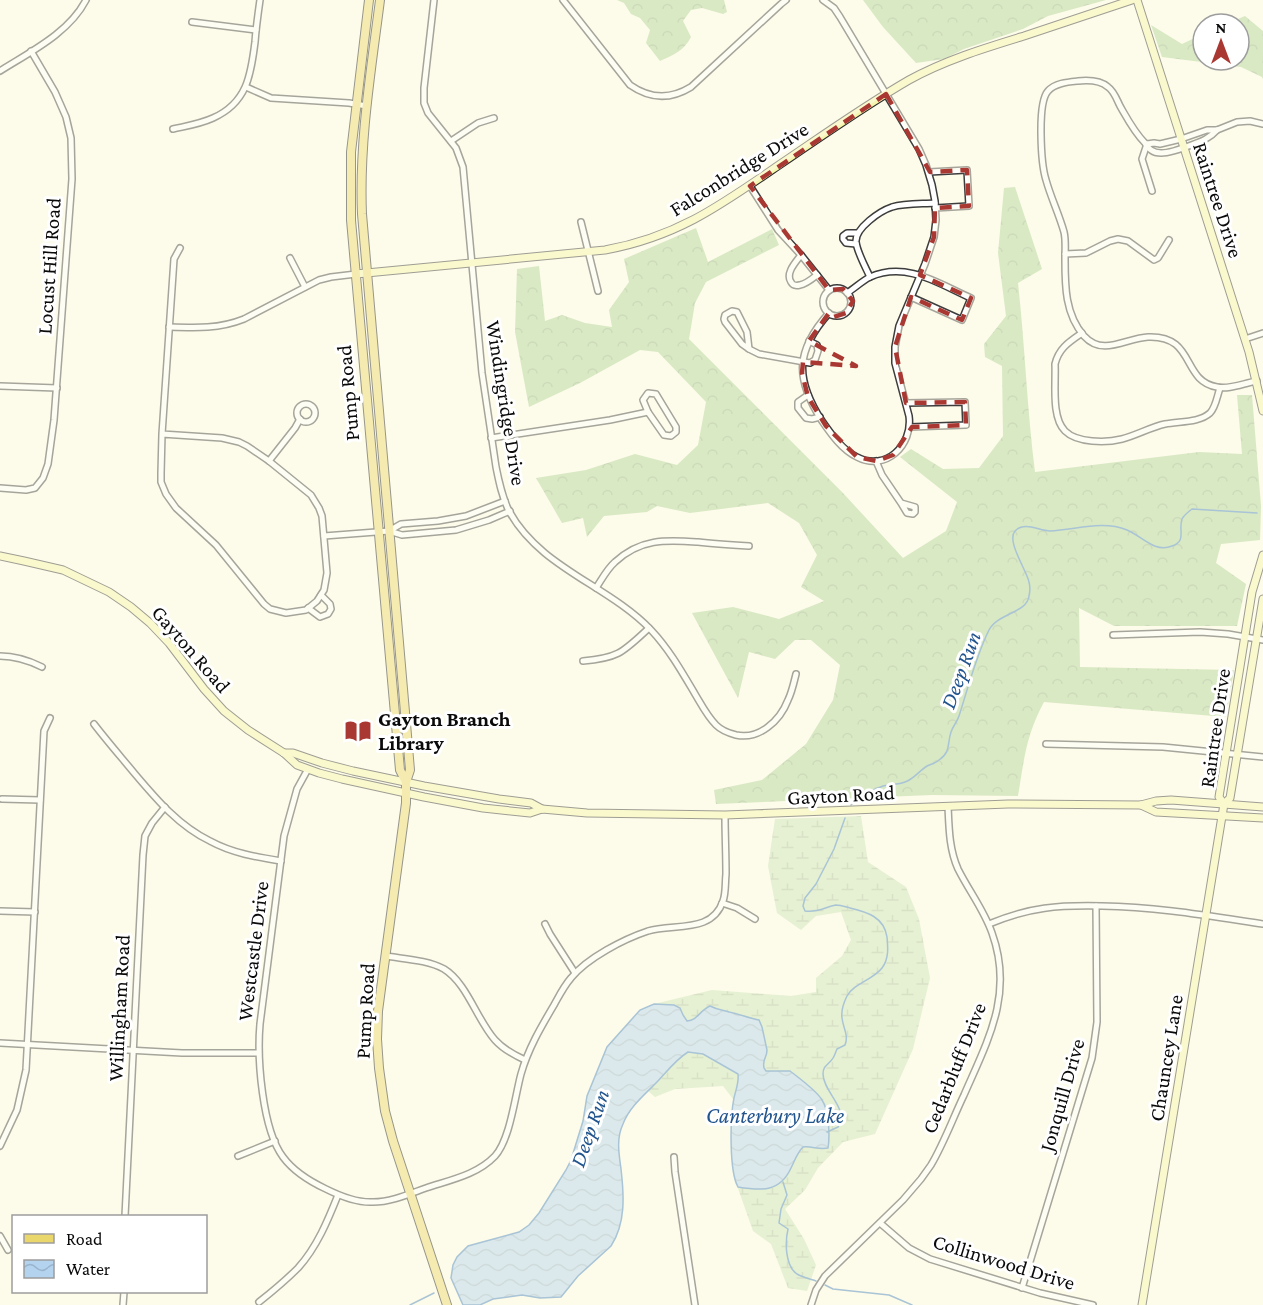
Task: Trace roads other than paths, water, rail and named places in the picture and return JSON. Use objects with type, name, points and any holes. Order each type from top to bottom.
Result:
[{"type":"main road","name":"Pump Road","points":[[369,0],[351,152],[351,220],[400,770],[406,782]]},
{"type":"main road","name":"Pump Road","points":[[380,0],[362,148],[361,184],[366,273],[410,770],[406,782],[378,1011],[377,1039],[379,1068],[393,1141],[447,1305]]},
{"type":"street","points":[[0,70],[56,35],[72,21],[86,0]]},
{"type":"street","points":[[172,129],[200,123],[219,115],[238,100],[246,87],[253,58],[260,0]]},
{"type":"street","name":"Windingridge Drive","points":[[434,0],[424,103],[432,120],[460,155],[463,167],[482,373],[495,467],[510,512],[544,554],[621,604],[649,628],[672,656],[708,716],[717,726],[727,732],[736,735],[750,735],[768,727],[789,700],[796,674]]},
{"type":"street","points":[[562,0],[630,85],[642,93],[659,97],[675,95],[691,87],[786,0]]},
{"type":"street","points":[[823,0],[834,8],[840,17],[919,149],[929,172],[935,205],[932,246],[899,326],[895,347],[896,363],[910,427],[909,435],[893,455],[876,461],[864,460],[850,453],[833,436],[808,395],[802,373],[805,349],[816,327],[829,313]]},
{"type":"street","name":"Falconbridge Drive","points":[[170,327],[207,328],[231,324],[305,286],[331,277],[588,252],[634,244],[677,228],[714,209],[886,94],[927,71],[969,54],[1132,0]]},
{"type":"street","name":"Raintree Drive","points":[[1137,0],[1245,339],[1263,411]]},
{"type":"street","points":[[192,22],[256,30]]},
{"type":"street","name":"Locust Hill Road","points":[[0,488],[26,490],[35,488],[43,478],[48,464],[57,388],[72,179],[71,138],[66,117],[55,92],[31,51]]},
{"type":"street","points":[[1217,130],[1210,138],[1184,148],[1161,153],[1152,151],[1135,132],[1109,87],[1089,80],[1071,81],[1049,90],[1043,103],[1042,165],[1047,186],[1064,232],[1068,307],[1087,339],[1100,346],[1115,346],[1131,340],[1150,337],[1166,339],[1180,347],[1193,372],[1210,386],[1220,388],[1257,381]]},
{"type":"street","points":[[246,87],[271,98],[367,106]]},
{"type":"street","points":[[451,141],[478,123],[494,118]]},
{"type":"street","points":[[1146,144],[1160,144],[1244,121],[1263,124]]},
{"type":"street","points":[[1146,144],[1142,159],[1152,191]]},
{"type":"street","points":[[870,277],[856,244],[857,233],[876,216],[894,206],[969,206],[967,170],[929,172]]},
{"type":"street","points":[[750,186],[778,230],[829,290]]},
{"type":"street","points":[[581,222],[598,291]]},
{"type":"street","points":[[856,244],[846,243],[843,236],[847,233],[857,233]]},
{"type":"street","points":[[1065,254],[1086,253],[1118,239],[1128,241],[1154,260],[1158,258],[1169,240]]},
{"type":"street","points":[[162,435],[230,439],[247,446],[269,461],[311,495],[322,516],[327,573],[324,590],[317,601],[300,612],[286,613],[270,609],[216,544],[170,502],[163,490],[161,482],[162,435],[174,259],[180,248]]},
{"type":"street","points":[[801,255],[791,270],[789,279],[793,284],[796,286],[804,284],[818,275]]},
{"type":"street","points":[[290,258],[305,286]]},
{"type":"street","points":[[847,293],[870,277],[901,271],[920,275],[971,298],[962,320],[911,297]]},
{"type":"street","points":[[837,288],[847,293],[851,302],[846,312],[838,316],[832,315],[825,309],[825,294],[829,290],[837,288]]},
{"type":"street","points":[[749,349],[747,332],[740,317],[735,311],[727,313],[724,317],[725,322],[742,344],[749,349],[759,354],[813,362],[818,351],[816,345],[809,341]]},
{"type":"street","points":[[1082,333],[1065,345],[1055,364],[1058,418],[1064,430],[1077,439],[1123,439],[1162,424],[1197,419],[1211,412],[1220,388]]},
{"type":"street","points":[[1245,339],[1263,333]]},
{"type":"street","points":[[0,386],[57,388]]},
{"type":"street","points":[[648,393],[656,394],[676,427],[674,434],[664,435],[648,412],[643,399],[648,393]]},
{"type":"street","points":[[808,395],[798,402],[798,408],[806,418],[820,417]]},
{"type":"street","points":[[906,403],[965,402],[966,425],[910,427]]},
{"type":"street","points":[[491,438],[648,412]]},
{"type":"street","points":[[269,461],[300,419]]},
{"type":"street","points":[[876,461],[882,475],[901,503]]},
{"type":"street","points":[[389,531],[401,524],[466,516],[505,501]]},
{"type":"street","points":[[324,537],[389,531],[402,535],[456,530],[510,512]]},
{"type":"street","points":[[596,588],[616,561],[630,551],[650,542],[669,540],[749,546]]},
{"type":"street","name":"Raintree Drive","points":[[1263,555],[1252,592],[1220,797],[1224,804],[1230,798],[1260,639],[1263,599]]},
{"type":"street","name":"Gayton Road","points":[[0,556],[63,570],[121,600],[150,623],[169,643],[224,711],[248,730],[284,753],[297,765],[342,779],[447,802],[530,813],[542,809],[587,813],[725,815],[1008,804],[1141,805],[1156,801],[1263,807]]},
{"type":"street","points":[[308,608],[320,617],[328,614],[331,609],[330,604],[321,596]]},
{"type":"street","points":[[583,661],[602,659],[620,653],[649,628]]},
{"type":"street","points":[[1113,635],[1200,632],[1260,639]]},
{"type":"street","points":[[0,656],[26,659],[42,667]]},
{"type":"street","points":[[0,1146],[12,1124],[25,1081],[44,731],[50,718]]},
{"type":"street","points":[[94,724],[173,816],[197,834],[219,846],[254,857],[280,861]]},
{"type":"street","points":[[1046,744],[1163,747],[1263,757]]},
{"type":"street","name":"Gayton Road","points":[[284,753],[293,753],[335,767],[469,795],[531,803],[542,809]]},
{"type":"street","name":"Westcastle Drive","points":[[308,769],[297,788],[285,830],[266,966],[258,1053],[270,1129],[284,1158],[301,1175],[312,1183],[361,1202],[382,1202],[469,1174],[479,1168],[496,1154],[503,1142],[525,1060],[545,1020],[575,973]]},
{"type":"street","points":[[2,799],[40,800]]},
{"type":"street","name":"Chauncey Lane","points":[[1142,1305],[1224,804]]},
{"type":"street","name":"Gayton Road","points":[[1141,805],[1156,812],[1263,819]]},
{"type":"street","name":"Cedarbluff Drive","points":[[811,1305],[816,1290],[825,1276],[916,1185],[935,1158],[993,1025],[998,1006],[1001,977],[999,957],[989,924],[956,862],[951,846],[948,806]]},
{"type":"street","name":"Willingham Road","points":[[125,1215],[145,836],[165,807]]},
{"type":"street","points":[[545,924],[575,973],[588,962],[631,938],[657,929],[689,926],[710,919],[722,903],[725,884],[725,815]]},
{"type":"street","points":[[722,903],[737,908],[755,919]]},
{"type":"street","points":[[989,924],[1018,913],[1045,907],[1096,906],[1147,907],[1263,924]]},
{"type":"street","name":"Jonquill Drive","points":[[1022,1288],[1092,1058],[1097,1022],[1096,906]]},
{"type":"street","points":[[0,911],[35,912]]},
{"type":"street","points":[[386,956],[428,964],[446,971],[460,986],[493,1038],[510,1053],[525,1060]]},
{"type":"street","points":[[0,1043],[199,1054],[258,1053]]},
{"type":"street","points":[[238,1156],[275,1141]]},
{"type":"street","points":[[674,1157],[695,1305]]},
{"type":"street","points":[[259,1302],[282,1284],[304,1260],[322,1232],[338,1194]]},
{"type":"street","name":"Collinwood Drive","points":[[880,1223],[917,1253],[1022,1288],[1093,1305]]},
{"type":"street","points":[[0,1236],[8,1250]]},
{"type":"water","name":"Canterbury Lake","points":[[654,1004],[674,1005],[680,1008],[687,1021],[694,1019],[710,1006],[759,1020],[767,1050],[764,1068],[766,1071],[790,1071],[820,1096],[828,1116],[828,1148],[803,1147],[787,1176],[776,1186],[762,1189],[738,1187],[733,1169],[731,1130],[738,1074],[703,1054],[688,1052],[674,1063],[637,1102],[623,1124],[619,1135],[619,1146],[623,1209],[619,1228],[611,1246],[578,1276],[561,1297],[540,1298],[522,1295],[493,1299],[480,1305],[463,1305],[451,1278],[457,1257],[468,1246],[519,1232],[529,1225],[539,1213],[571,1160],[583,1121],[587,1096],[607,1047],[640,1010]]},
{"type":"waterway","name":"Deep Run","points":[[851,805],[866,794],[886,785],[908,781],[945,754],[976,661],[989,630],[993,624],[1023,606],[1029,596],[1029,582],[1013,542],[1015,531],[1019,528],[1028,527],[1050,531],[1089,526],[1118,527],[1154,546],[1166,548],[1177,544],[1181,538],[1182,519],[1192,509],[1257,513]]},
{"type":"waterway","name":"Deep Run","points":[[827,1132],[838,1127],[841,1120],[839,1107],[824,1081],[823,1074],[837,1049],[845,1045],[846,1035],[842,1015],[844,1004],[850,992],[882,968],[888,953],[885,930],[874,916],[840,905],[818,911],[805,911],[803,906],[805,898],[816,884],[834,849],[845,818]]},
{"type":"waterway","points":[[783,1182],[787,1195],[781,1209],[779,1223],[788,1229],[786,1240],[788,1260],[797,1274],[816,1281]]},
{"type":"waterway","points":[[825,1285],[833,1289],[889,1295],[912,1305]]},
{"type":"waterway","name":"Deep Run","points":[[410,1305],[434,1293]]},
{"type":"place","name":"Gayton Branch Library","points":[[358,731]]}]
